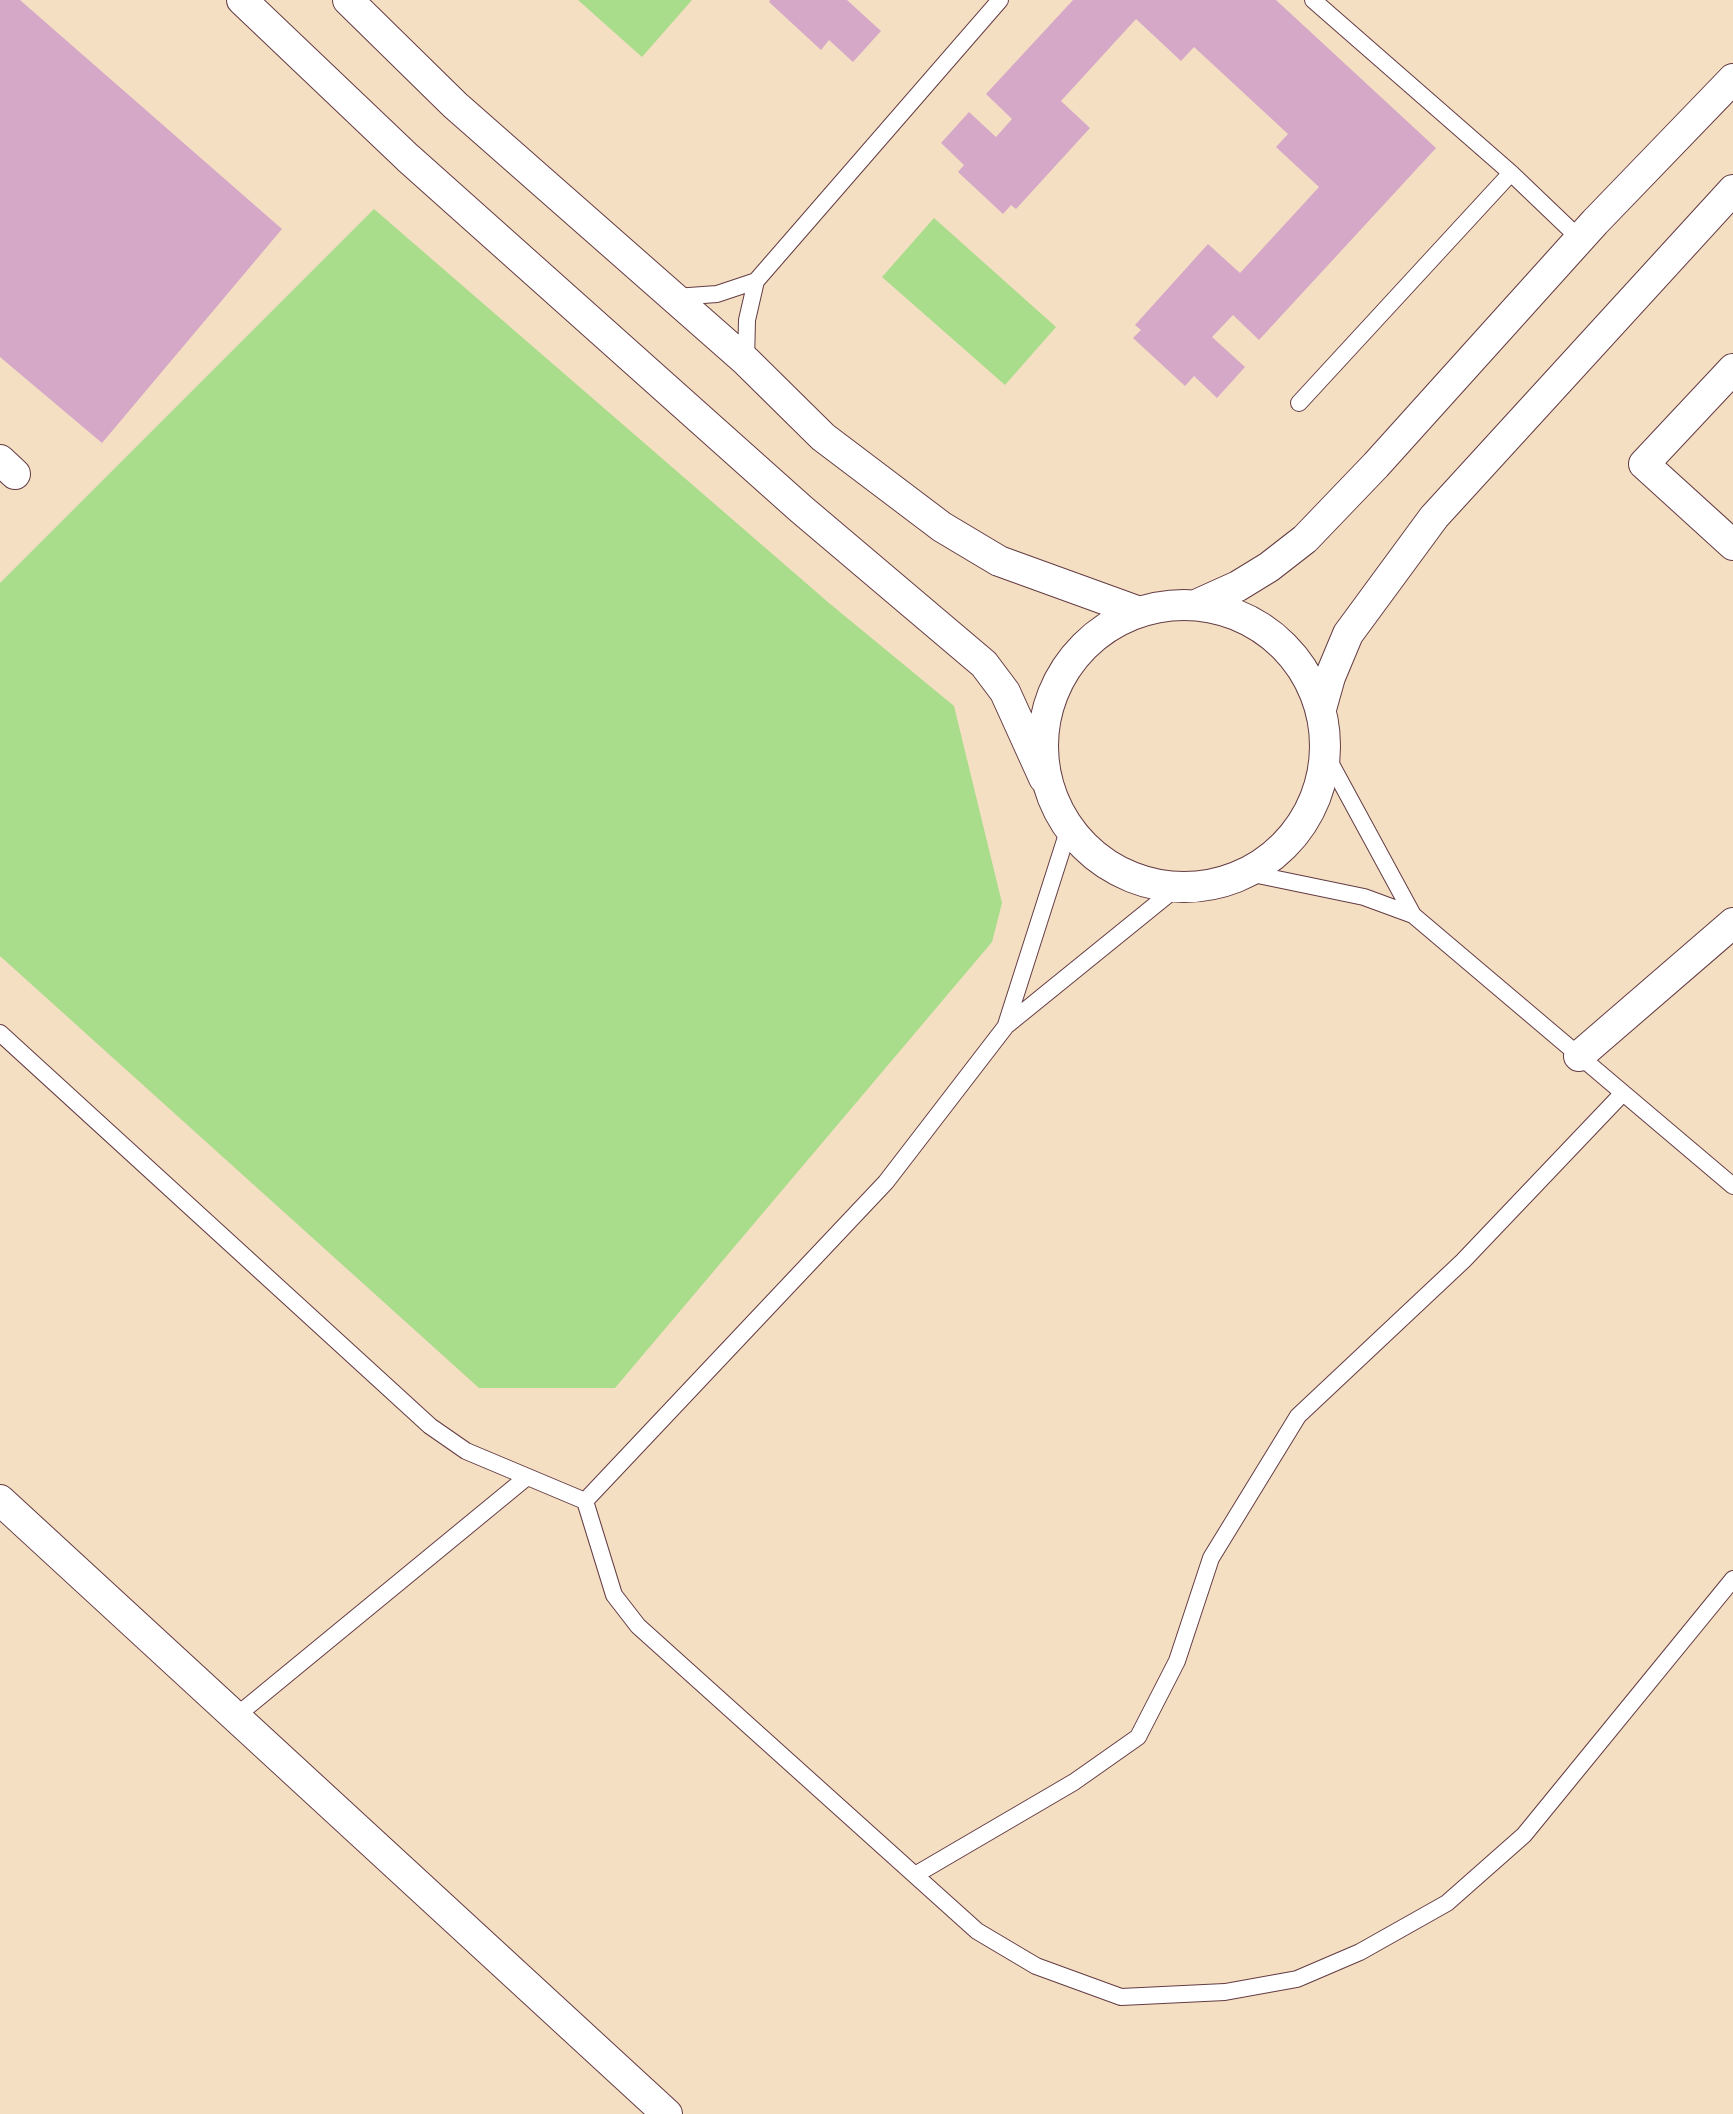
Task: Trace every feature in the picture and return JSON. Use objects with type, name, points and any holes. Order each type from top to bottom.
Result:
[{"type":"street","points":[[242,0],[418,167],[801,509],[984,664],[1005,692],[1068,831],[1115,872],[1175,889],[1248,873],[1287,843],[1314,802],[1325,753],[1321,709],[1303,670],[1275,638],[1240,615],[1198,604]]},
{"type":"street","points":[[348,0],[455,104],[746,361],[823,437],[942,527],[999,561],[1137,611]]},
{"type":"street","points":[[1044,778],[1046,709],[1079,648],[1137,611],[1198,604],[1238,586],[1269,567],[1305,539],[1376,465],[1580,239],[1733,79]]},
{"type":"street","points":[[1321,709],[1348,634],[1434,517],[1733,190]]},
{"type":"street","points":[[1733,369],[1644,464],[1733,545]]},
{"type":"street","points":[[1579,1056],[1733,922]]},
{"type":"street","points":[[0,1500],[667,2114]]},
{"type":"lane","points":[[746,361],[747,320],[756,281],[1000,0]]},
{"type":"lane","points":[[1313,0],[1511,173],[1580,239]]},
{"type":"lane","points":[[1299,403],[1511,173]]},
{"type":"lane","points":[[675,297],[717,294],[756,281]]},
{"type":"lane","points":[[1325,753],[1413,915]]},
{"type":"lane","points":[[1006,1026],[1068,831]]},
{"type":"lane","points":[[1248,873],[1364,897],[1413,915],[1733,1186]]},
{"type":"lane","points":[[585,1501],[886,1182],[1006,1026],[1175,889]]},
{"type":"lane","points":[[0,1032],[430,1426],[466,1451],[585,1501]]},
{"type":"lane","points":[[915,1875],[1074,1782],[1138,1737],[1177,1661],[1211,1558],[1298,1416],[1463,1261],[1623,1093]]},
{"type":"lane","points":[[235,1717],[527,1477]]},
{"type":"lane","points":[[585,1501],[614,1595],[638,1626],[977,1931],[1036,1966],[1121,1997],[1225,1992],[1297,1979],[1360,1952],[1447,1903],[1524,1835],[1733,1579]]},
{"type":"green space","points":[[578,0],[692,0],[642,57]]},
{"type":"green space","points":[[374,209],[829,603],[954,706],[1002,903],[992,942],[615,1388],[479,1388],[0,956],[0,583]]},
{"type":"green space","points":[[934,218],[1056,327],[1005,385],[882,277]]},
{"type":"building","points":[[0,0],[20,0],[282,229],[102,443],[0,357]]},
{"type":"building","points":[[847,0],[881,31],[853,62],[829,40],[821,50],[769,2]]},
{"type":"building","points":[[1073,0],[1276,0],[1436,148],[1259,340],[1233,315],[1212,337],[1245,367],[1217,398],[1194,376],[1185,386],[1133,338],[1141,330],[1135,325],[1208,244],[1240,273],[1319,187],[1276,147],[1288,134],[1194,47],[1181,61],[1136,19],[1061,101],[1090,128],[1016,209],[1011,205],[1003,214],[958,172],[964,165],[941,143],[969,112],[996,137],[1012,119],[986,94]]}]
